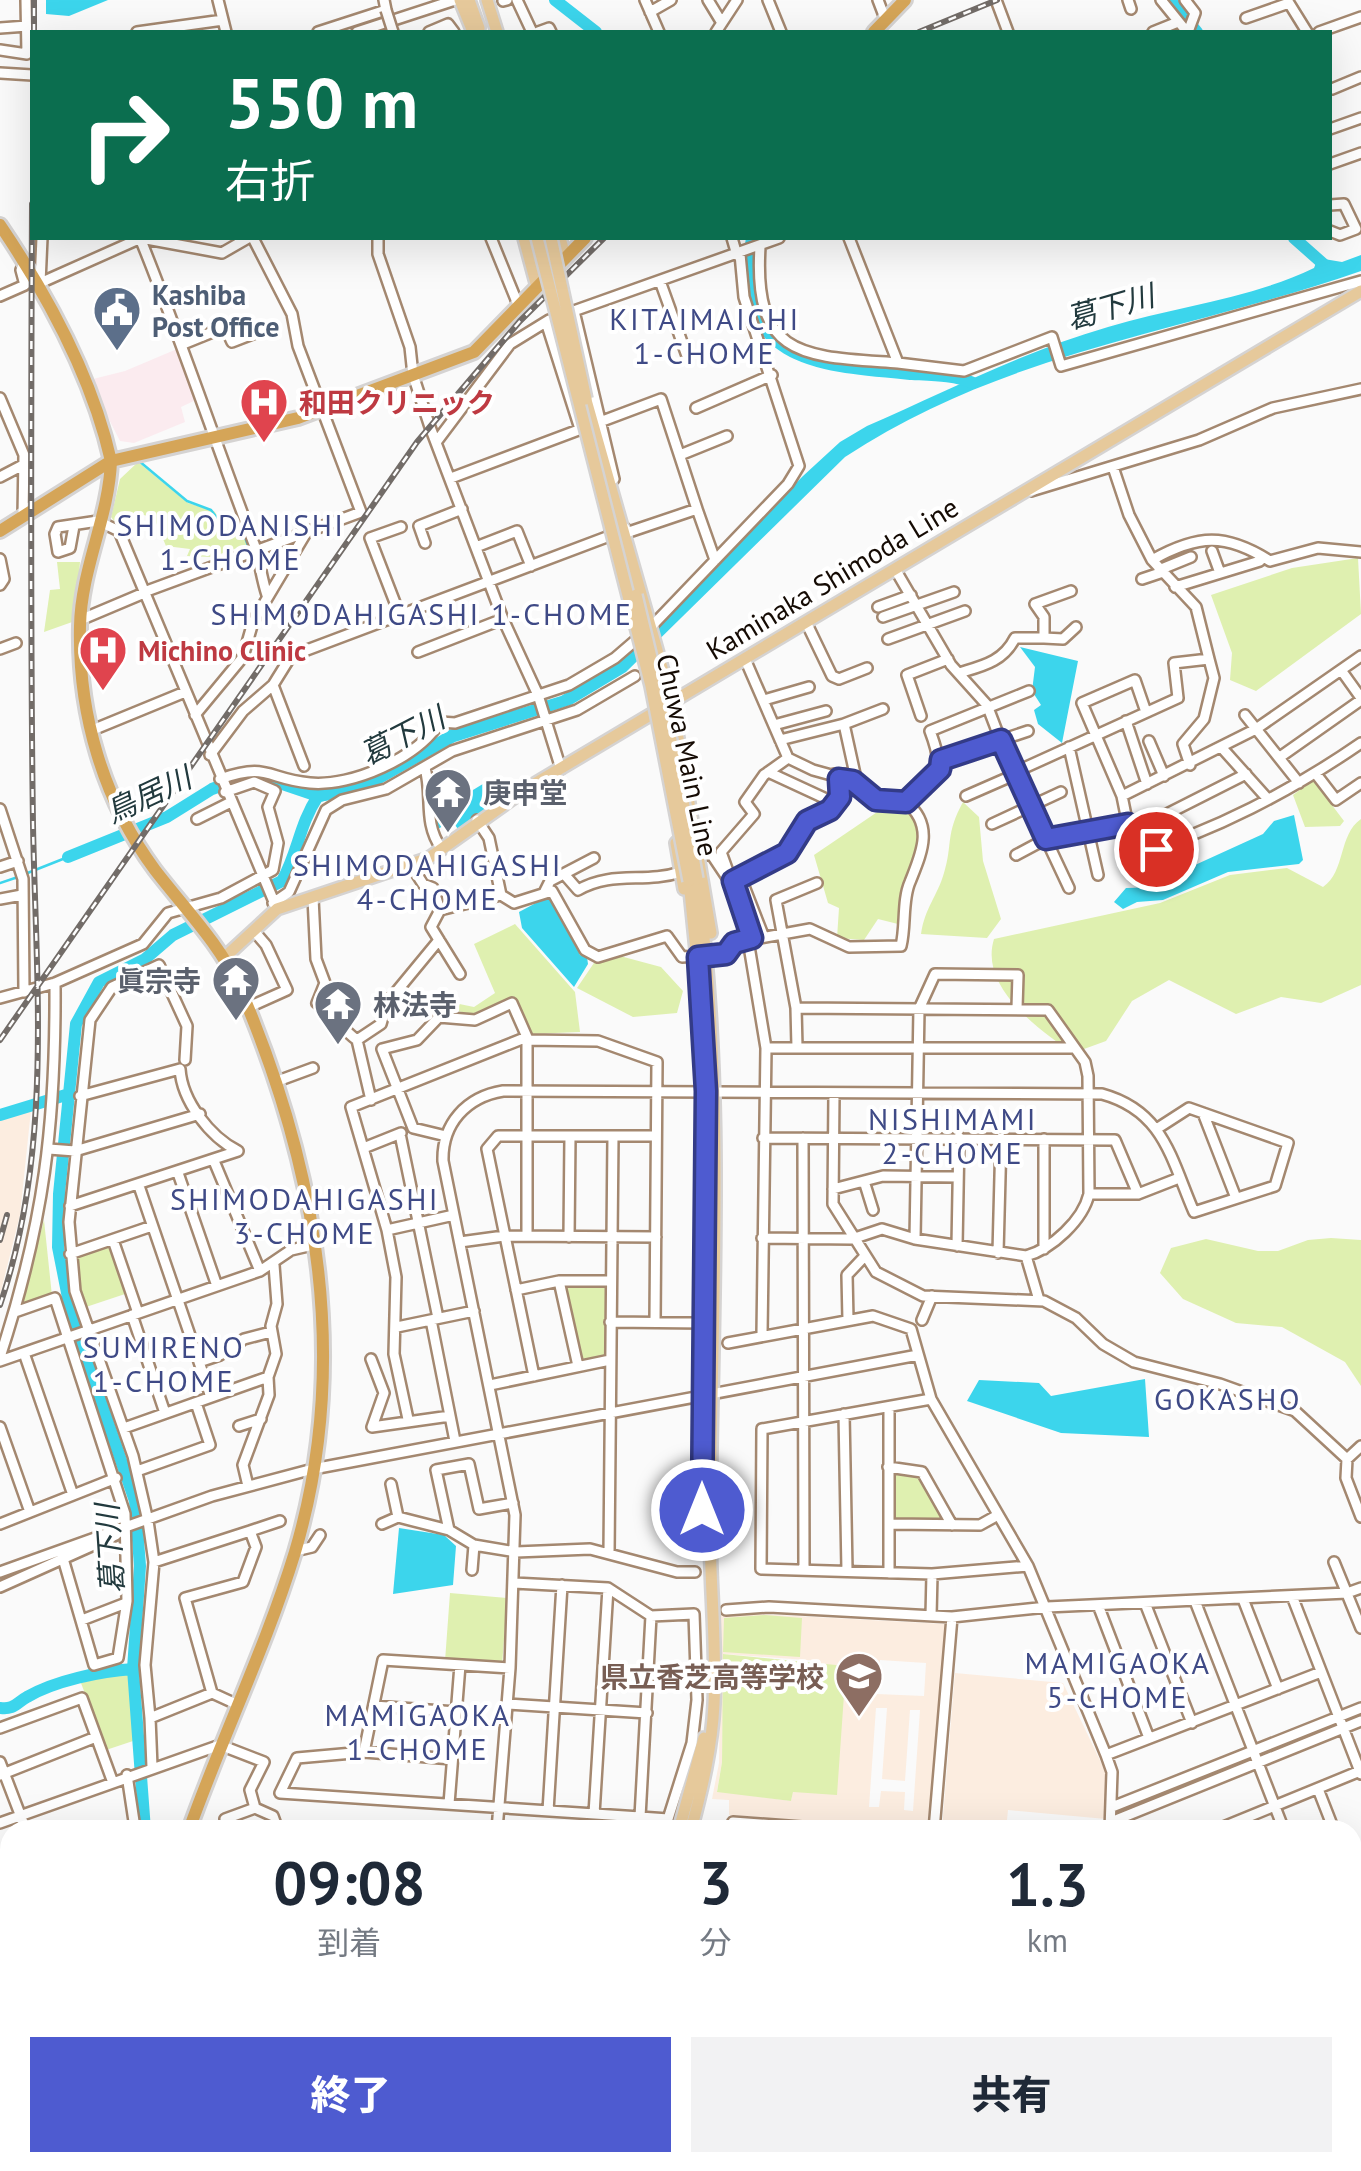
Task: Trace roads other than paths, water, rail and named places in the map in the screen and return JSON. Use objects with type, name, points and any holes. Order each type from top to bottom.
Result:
[{"type":"highway","points":[[876,30],[905,0]]},
{"type":"highway","points":[[0,225],[40,284],[105,436],[111,462],[80,620],[81,680],[90,731],[132,834],[225,958],[249,1007],[308,1184],[317,1244],[322,1306],[313,1469],[295,1551],[193,1820]]},
{"type":"highway","points":[[0,531],[111,462],[322,408],[485,345],[518,302],[583,240]]},
{"type":"highway","points":[[77,483],[98,485],[104,502]]},
{"type":"main road","points":[[458,0],[473,30]]},
{"type":"main road","points":[[469,0],[474,30]]},
{"type":"main road","points":[[478,0],[487,30]]},
{"type":"main road","points":[[486,0],[498,30]]},
{"type":"main road","points":[[536,283],[537,240]]},
{"type":"main road","name":"Chuwa Main Line","points":[[538,240],[582,400],[651,686],[703,957]]},
{"type":"main road","points":[[561,240],[565,256]]},
{"type":"main road","name":"Kaminaka Shimoda Line","points":[[225,958],[275,906],[412,867],[560,768],[1361,291]]},
{"type":"main road","points":[[566,340],[626,534],[672,703],[701,855],[709,1091],[707,1703],[702,1751],[682,1820]]},
{"type":"main road","points":[[580,377],[636,642],[638,673],[653,714],[689,877]]},
{"type":"main road","points":[[703,957],[715,991],[706,1012]]},
{"type":"main road","points":[[694,1820],[710,1748],[714,1702],[704,1323],[709,1091]]},
{"type":"street","points":[[0,50],[30,54],[26,0]]},
{"type":"street","points":[[218,0],[226,30]]},
{"type":"street","points":[[363,30],[458,0]]},
{"type":"street","points":[[517,0],[534,30]]},
{"type":"street","points":[[645,0],[658,30]]},
{"type":"street","points":[[650,12],[671,0]]},
{"type":"street","points":[[708,0],[722,23]]},
{"type":"street","points":[[717,30],[737,0]]},
{"type":"street","points":[[768,0],[780,30]]},
{"type":"street","points":[[878,0],[886,21]]},
{"type":"street","points":[[996,0],[1007,30]]},
{"type":"street","points":[[1161,0],[1186,30]]},
{"type":"street","points":[[1184,0],[1194,14],[1189,30]]},
{"type":"street","points":[[1246,18],[1289,4],[1306,30]]},
{"type":"street","points":[[323,30],[385,5],[392,30]]},
{"type":"street","points":[[1325,30],[1361,17]]},
{"type":"street","points":[[151,30],[223,20]]},
{"type":"street","points":[[1158,30],[1178,22]]},
{"type":"street","points":[[0,28],[26,26]]},
{"type":"street","points":[[0,74],[30,75]]},
{"type":"street","points":[[1332,89],[1361,77]]},
{"type":"street","points":[[1332,128],[1361,118]]},
{"type":"street","points":[[1332,163],[1361,153]]},
{"type":"street","points":[[1332,204],[1344,204],[1358,230],[1340,235],[1332,232]]},
{"type":"street","points":[[42,241],[40,284],[137,240]]},
{"type":"street","points":[[142,240],[257,550],[254,561],[267,595]]},
{"type":"street","points":[[153,240],[222,252],[246,240]]},
{"type":"street","points":[[80,620],[144,592],[361,512],[292,314],[251,240]]},
{"type":"street","points":[[378,240],[378,254],[410,347],[413,375],[503,619],[538,696],[560,768]]},
{"type":"street","points":[[492,240],[518,302]]},
{"type":"street","points":[[220,780],[259,769],[308,783],[339,781],[404,753],[428,738],[440,722],[455,722],[538,696],[592,674],[636,642],[715,560],[799,466],[744,297],[741,254],[733,240]]},
{"type":"street","points":[[437,441],[510,344],[546,322],[774,240]]},
{"type":"street","points":[[850,240],[898,363]]},
{"type":"street","points":[[758,247],[757,286],[766,319],[786,343],[804,354],[964,371],[1052,337],[1061,366],[1361,280]]},
{"type":"street","points":[[0,296],[25,286],[21,270],[25,262]]},
{"type":"street","points":[[660,282],[687,356]]},
{"type":"street","points":[[574,311],[590,425]]},
{"type":"street","points":[[546,322],[590,425]]},
{"type":"street","points":[[183,344],[225,327],[232,342],[258,332]]},
{"type":"street","points":[[696,408],[772,375]]},
{"type":"street","points":[[1023,493],[1199,440],[1273,408],[1361,389]]},
{"type":"street","points":[[0,398],[24,456],[22,516]]},
{"type":"street","points":[[450,478],[661,399],[715,560]]},
{"type":"street","points":[[680,455],[727,436]]},
{"type":"street","points":[[0,477],[23,464]]},
{"type":"street","points":[[1113,467],[1129,515],[1152,560],[1196,607],[1214,678],[1204,719],[1183,744],[1190,765]]},
{"type":"street","points":[[422,508],[428,522]]},
{"type":"street","points":[[424,543],[419,526],[462,509]]},
{"type":"street","points":[[626,534],[698,509]]},
{"type":"street","points":[[74,526],[98,521],[119,531],[275,906],[289,892],[326,810],[342,800],[386,789],[452,752],[578,710],[638,673]]},
{"type":"street","points":[[399,613],[370,538],[401,527]]},
{"type":"street","points":[[476,547],[517,531],[531,566]]},
{"type":"street","points":[[195,715],[243,657],[267,595],[306,533]]},
{"type":"street","points":[[210,755],[243,712],[272,685],[291,656],[612,535]]},
{"type":"street","points":[[1152,560],[1204,541],[1225,538],[1270,561],[1318,548],[1361,552]]},
{"type":"street","points":[[1212,551],[1220,574]]},
{"type":"street","points":[[1142,579],[1191,557]]},
{"type":"street","points":[[0,559],[4,578],[0,585]]},
{"type":"street","points":[[1175,587],[1260,561]]},
{"type":"street","points":[[895,569],[948,658],[988,704],[1014,774],[1069,888]]},
{"type":"street","points":[[1044,638],[1044,620],[1035,604],[1072,591]]},
{"type":"street","points":[[911,595],[881,612],[917,606],[954,592]]},
{"type":"street","points":[[888,639],[965,611]]},
{"type":"street","points":[[1032,622],[1059,613]]},
{"type":"street","points":[[418,652],[503,619]]},
{"type":"street","points":[[806,622],[832,676],[839,679],[867,668]]},
{"type":"street","points":[[959,673],[991,663],[1008,652],[1015,638],[1063,640],[1076,627]]},
{"type":"street","points":[[0,649],[16,643]]},
{"type":"street","points":[[1122,796],[1256,729],[1361,656]]},
{"type":"street","points":[[921,716],[907,675],[948,658]]},
{"type":"street","points":[[966,796],[1178,698],[1174,663],[1209,658]]},
{"type":"street","points":[[477,820],[489,838],[502,895],[514,903],[552,891],[585,950],[598,957],[667,936],[682,957],[703,957],[755,938],[810,929],[849,947],[901,946],[908,884],[924,846],[922,821],[906,802],[876,800],[853,781],[834,778],[788,758],[745,659]]},
{"type":"street","points":[[1280,757],[1361,699],[1340,670]]},
{"type":"street","points":[[1146,712],[1135,680],[1082,702],[1122,796],[1134,856],[1208,830],[1266,796],[1316,774],[1361,743]]},
{"type":"street","points":[[272,685],[304,766]]},
{"type":"street","points":[[764,700],[810,687]]},
{"type":"street","points":[[906,802],[940,769],[941,760],[930,730],[1029,691]]},
{"type":"street","points":[[90,731],[185,692]]},
{"type":"street","points":[[780,740],[844,724],[883,709]]},
{"type":"street","points":[[774,726],[826,711]]},
{"type":"street","points":[[1245,716],[1299,783]]},
{"type":"street","points":[[1126,721],[1147,784]]},
{"type":"street","points":[[834,778],[855,774],[844,724]]},
{"type":"street","points":[[941,760],[1028,731]]},
{"type":"street","points":[[1148,742],[1164,776]]},
{"type":"street","points":[[1069,746],[1091,830],[1098,875]]},
{"type":"street","points":[[1222,748],[1266,796]]},
{"type":"street","points":[[762,1334],[766,1048],[755,938],[736,878],[721,852],[754,814],[745,802],[768,772],[788,758]]},
{"type":"street","points":[[424,768],[431,790],[427,814],[441,848]]},
{"type":"street","points":[[768,772],[835,803]]},
{"type":"street","points":[[1016,856],[1046,839],[1160,817],[1246,774]]},
{"type":"street","points":[[1316,774],[1336,800],[1361,783]]},
{"type":"street","points":[[736,878],[787,853],[807,821],[835,803],[842,785],[834,778]]},
{"type":"street","points":[[0,998],[54,984],[143,944],[164,918],[262,878],[278,860],[268,807],[275,792],[254,782],[225,792]]},
{"type":"street","points":[[992,824],[1061,792]]},
{"type":"street","points":[[197,819],[229,803]]},
{"type":"street","points":[[0,809],[22,876],[24,992]]},
{"type":"street","points":[[701,855],[712,856],[736,878]]},
{"type":"street","points":[[545,892],[546,885],[594,858]]},
{"type":"street","points":[[0,868],[18,861]]},
{"type":"street","points":[[412,867],[423,884],[433,888],[440,910],[431,927],[460,974]]},
{"type":"street","points":[[564,874],[578,890],[608,877],[689,877]]},
{"type":"street","points":[[797,1047],[796,1008],[776,900],[817,882]]},
{"type":"street","points":[[0,900],[22,895]]},
{"type":"street","points":[[440,910],[502,895]]},
{"type":"street","points":[[312,898],[316,959],[325,983],[317,1003],[339,1018],[346,1032],[357,1040],[371,1100]]},
{"type":"street","points":[[249,1007],[287,990],[254,930]]},
{"type":"street","points":[[357,1040],[381,1024],[387,1003],[439,940]]},
{"type":"street","points":[[116,956],[126,980]]},
{"type":"street","points":[[150,1768],[145,1665],[154,1562],[137,1471],[76,1292],[70,1254],[70,1206],[90,1020],[103,996],[159,964],[188,1026],[185,1060]]},
{"type":"street","points":[[915,1239],[916,1049],[920,1009],[935,974],[1018,976],[1017,1008]]},
{"type":"street","points":[[0,1359],[38,1230],[51,1149],[54,984]]},
{"type":"street","points":[[413,1128],[382,1049],[418,1040],[439,1017],[475,1020],[512,1003],[527,1038],[527,1236]]},
{"type":"street","points":[[762,1238],[852,1240],[882,1230],[1026,1256],[1044,1248],[1085,1212],[1090,1194],[1085,1062],[1048,1010],[796,1008]]},
{"type":"street","points":[[408,1419],[394,1354],[396,1277],[366,1147],[352,1107],[397,1089],[527,1038],[598,1041],[657,1062],[655,1322]]},
{"type":"street","points":[[766,1048],[1072,1048]]},
{"type":"street","points":[[275,1082],[313,1068]]},
{"type":"street","points":[[70,1206],[238,1152],[216,1138],[182,1085],[180,1069],[80,1096]]},
{"type":"street","points":[[498,1820],[516,1552],[514,1503],[444,1161],[446,1136],[462,1110],[479,1098],[528,1090],[1087,1094],[1122,1099],[1139,1108],[1158,1128],[1194,1212],[1276,1186],[1288,1143],[1189,1108],[1158,1128]]},
{"type":"street","points":[[834,1092],[833,1204],[852,1240],[876,1272],[904,1289],[932,1296],[1039,1300],[1076,1318],[1103,1344],[1134,1362],[1220,1384],[1295,1411],[1346,1459],[1346,1478],[1361,1517]]},
{"type":"street","points":[[1203,1113],[1236,1198]]},
{"type":"street","points":[[51,1149],[75,1151],[200,1114]]},
{"type":"street","points":[[366,1147],[413,1128],[446,1136]]},
{"type":"street","points":[[400,1134],[455,1441]]},
{"type":"street","points":[[534,1376],[487,1149],[498,1136],[656,1136]]},
{"type":"street","points":[[569,1237],[570,1136]]},
{"type":"street","points":[[609,1554],[613,1136]]},
{"type":"street","points":[[763,1138],[1114,1140],[1138,1194]]},
{"type":"street","points":[[803,1138],[807,1238],[804,1570]]},
{"type":"street","points":[[957,1246],[959,1138]]},
{"type":"street","points":[[998,1253],[1000,1138]]},
{"type":"street","points":[[1044,1139],[1044,1248]]},
{"type":"street","points":[[214,1161],[260,1271]]},
{"type":"street","points":[[178,1173],[217,1286]]},
{"type":"street","points":[[833,1189],[864,1181],[958,1176]]},
{"type":"street","points":[[1090,1194],[1138,1194],[1179,1178]]},
{"type":"street","points":[[864,1181],[873,1210]]},
{"type":"street","points":[[139,1186],[211,1398]]},
{"type":"street","points":[[387,1230],[454,1214]]},
{"type":"street","points":[[70,1254],[152,1226]]},
{"type":"street","points":[[460,1242],[504,1236],[656,1237]]},
{"type":"street","points":[[112,1240],[165,1413]]},
{"type":"street","points":[[0,1359],[260,1271],[291,1250],[317,1244]]},
{"type":"street","points":[[1026,1256],[1039,1300]]},
{"type":"street","points":[[848,1320],[848,1274],[864,1257]]},
{"type":"street","points":[[248,1486],[243,1466],[269,1395],[268,1376],[276,1354],[271,1332],[277,1304],[274,1265]]},
{"type":"street","points":[[516,1290],[559,1280],[610,1280]]},
{"type":"street","points":[[559,1280],[578,1366]]},
{"type":"street","points":[[922,1320],[932,1296]]},
{"type":"street","points":[[15,1312],[55,1298],[116,1478],[127,1529],[126,1603],[118,1658],[94,1665],[64,1562]]},
{"type":"street","points":[[397,1327],[474,1311]]},
{"type":"street","points":[[728,1344],[762,1334],[874,1316],[911,1329],[931,1399],[1028,1566],[1047,1607],[1112,1772],[1111,1820]]},
{"type":"street","points":[[610,1322],[704,1323]]},
{"type":"street","points":[[232,1348],[244,1339],[271,1332]]},
{"type":"street","points":[[24,1353],[74,1495]]},
{"type":"street","points":[[199,1362],[220,1355]]},
{"type":"street","points":[[0,1587],[64,1562],[148,1521],[248,1486],[313,1469],[918,1355]]},
{"type":"street","points":[[370,1359],[384,1392],[372,1427],[450,1416]]},
{"type":"street","points":[[490,1385],[610,1360]]},
{"type":"street","points":[[124,1428],[268,1376]]},
{"type":"street","points":[[931,1399],[762,1429],[761,1570],[932,1574],[1028,1566]]},
{"type":"street","points":[[137,1471],[210,1445],[196,1403]]},
{"type":"street","points":[[888,1573],[889,1408]]},
{"type":"street","points":[[844,1414],[847,1570]]},
{"type":"street","points":[[239,1426],[261,1419]]},
{"type":"street","points":[[0,1427],[30,1512]]},
{"type":"street","points":[[1346,1459],[1361,1446]]},
{"type":"street","points":[[449,1530],[436,1470],[469,1464],[479,1509],[514,1503]]},
{"type":"street","points":[[888,1468],[922,1472],[952,1525]]},
{"type":"street","points":[[0,1524],[116,1478]]},
{"type":"street","points":[[391,1484],[398,1518]]},
{"type":"street","points":[[889,1524],[980,1525],[998,1514]]},
{"type":"street","points":[[382,1524],[398,1518],[449,1530],[474,1545],[516,1552],[590,1549],[677,1572],[695,1572]]},
{"type":"street","points":[[154,1562],[280,1521]]},
{"type":"street","points":[[0,1572],[82,1540],[127,1529]]},
{"type":"street","points":[[212,1694],[186,1598],[242,1582],[256,1548],[250,1531]]},
{"type":"street","points":[[295,1551],[312,1547],[320,1535]]},
{"type":"street","points":[[472,1570],[474,1545]]},
{"type":"street","points":[[1334,1562],[1361,1628]]},
{"type":"street","points":[[931,1616],[932,1574]]},
{"type":"street","points":[[452,1759],[364,1752],[297,1758],[280,1793],[668,1818],[692,1743],[697,1700],[694,1614],[651,1616],[608,1588],[514,1583]]},
{"type":"street","points":[[548,1811],[562,1585]]},
{"type":"street","points":[[594,1814],[608,1588]]},
{"type":"street","points":[[726,1610],[769,1607],[952,1617],[1047,1607],[1347,1593],[1361,1588]]},
{"type":"street","points":[[1241,1820],[1360,1772],[1292,1596]]},
{"type":"street","points":[[1243,1599],[1278,1688]]},
{"type":"street","points":[[1195,1601],[1280,1820]]},
{"type":"street","points":[[82,1620],[126,1603]]},
{"type":"street","points":[[1145,1603],[1192,1723]]},
{"type":"street","points":[[1098,1605],[1150,1738]]},
{"type":"street","points":[[640,1817],[651,1616]]},
{"type":"street","points":[[935,1820],[952,1617]]},
{"type":"street","points":[[364,1752],[383,1660],[510,1668]]},
{"type":"street","points":[[450,1804],[460,1665]]},
{"type":"street","points":[[1106,1755],[1321,1672]]},
{"type":"street","points":[[150,1718],[212,1694],[236,1704]]},
{"type":"street","points":[[0,1728],[82,1698],[112,1780]]},
{"type":"street","points":[[508,1704],[647,1713]]},
{"type":"street","points":[[374,1706],[456,1712]]},
{"type":"street","points":[[1112,1807],[1361,1708]]},
{"type":"street","points":[[1125,1820],[1361,1721]]},
{"type":"street","points":[[2,1774],[96,1736]]},
{"type":"street","points":[[8,1820],[220,1745],[264,1762],[250,1790],[255,1808]]},
{"type":"street","points":[[0,1762],[22,1820]]},
{"type":"street","points":[[131,1774],[135,1820]]},
{"type":"street","points":[[1318,1789],[1330,1820]]},
{"type":"street","points":[[225,1819],[255,1808],[274,1820]]},
{"type":"water","points":[[46,0],[108,0],[69,16],[46,14]]},
{"type":"water","points":[[1361,255],[1361,271],[1033,367],[906,421],[845,457],[626,672],[571,705],[455,742],[377,786],[317,803],[310,797],[315,790],[376,775],[449,730],[561,696],[618,662],[803,476],[840,442],[867,426],[986,372],[1077,337],[1290,279],[1314,268],[1318,258],[1342,262]]},
{"type":"water","points":[[1020,647],[1078,661],[1062,743],[1038,724],[1034,710],[1041,705],[1032,691],[1035,667]]},
{"type":"water","points":[[491,779],[505,784],[510,792],[458,829],[452,821],[436,830],[432,814],[436,789],[450,804]]},
{"type":"water","points":[[1294,815],[1303,860],[1299,864],[1228,872],[1163,900],[1137,902],[1123,909],[1114,902],[1126,888],[1159,887],[1195,865],[1263,834],[1274,821]]},
{"type":"water","points":[[549,896],[562,912],[580,955],[587,957],[588,964],[574,987],[522,928],[519,912]]},
{"type":"water","points":[[1145,1379],[1149,1437],[1061,1433],[967,1401],[979,1380],[1039,1383],[1051,1396]]},
{"type":"water","points":[[399,1528],[444,1535],[456,1546],[453,1585],[393,1594]]},
{"type":"waterway","points":[[555,0],[593,30]]},
{"type":"waterway","points":[[1170,0],[1195,30]]},
{"type":"waterway","points":[[752,240],[749,279],[755,310],[768,333],[788,349],[843,367],[943,376],[973,383]]},
{"type":"waterway","points":[[1296,240],[1329,269]]},
{"type":"waterway","points":[[139,461],[187,501],[211,510],[228,533],[245,537],[248,546]]},
{"type":"waterway","name":"鳥居川","points":[[68,857],[167,817],[212,789],[253,774],[318,796]]},
{"type":"waterway","name":"葛下川","points":[[144,1820],[133,1669],[140,1566],[135,1501],[72,1318],[58,1247],[59,1194],[76,1024],[99,982],[145,959],[173,935],[282,881],[312,807],[318,796],[329,794]]},
{"type":"waterway","name":"鳥居川","points":[[25,874],[68,857]]},
{"type":"waterway","name":"鳥居川","points":[[0,883],[18,877]]},
{"type":"waterway","points":[[0,1115],[69,1094]]},
{"type":"waterway","points":[[0,1341],[14,1296]]},
{"type":"waterway","points":[[0,1708],[12,1707],[38,1691],[64,1682],[133,1669]]},
{"type":"tunnel","points":[[545,240],[554,277]]},
{"type":"railway","points":[[34,0],[34,30]]},
{"type":"railway","points":[[924,30],[997,0]]},
{"type":"railway","points":[[0,1305],[28,1187],[38,1067],[31,670],[32,240]]},
{"type":"railway","points":[[0,1040],[417,442],[520,321],[602,240]]},
{"type":"railway","points":[[0,1240],[7,1215]]},
{"type":"place","name":"Kashiba Post Office","points":[[117,352]]},
{"type":"place","name":"和田クリニック","points":[[264,444]]},
{"type":"place","name":"Michino Clinic","points":[[103,692]]},
{"type":"place","name":"庚申堂","points":[[448,834]]},
{"type":"place","name":"眞宗寺","points":[[236,1022]]},
{"type":"place","name":"林法寺","points":[[338,1046]]},
{"type":"place","name":"県立香芝高等学校","points":[[859,1718]]},
{"type":"district","name":"KITAIMAICHI 1-CHOME","points":[[705,335]]},
{"type":"district","name":"SHIMODANISHI 1-CHOME","points":[[231,541]]},
{"type":"district","name":"SHIMODAHIGASHI 1-CHOME","points":[[422,613]]},
{"type":"district","name":"SHIMODAHIGASHI 4-CHOME","points":[[428,881]]},
{"type":"district","name":"NISHIMAMI 2-CHOME","points":[[953,1135]]},
{"type":"district","name":"SHIMODAHIGASHI 3-CHOME","points":[[305,1215]]},
{"type":"district","name":"SUMIRENO 1-CHOME","points":[[164,1363]]},
{"type":"district","name":"GOKASHO","points":[[1228,1398]]},
{"type":"district","name":"MAMIGAOKA 5-CHOME","points":[[1118,1679]]},
{"type":"district","name":"MAMIGAOKA 1-CHOME","points":[[418,1731]]}]
